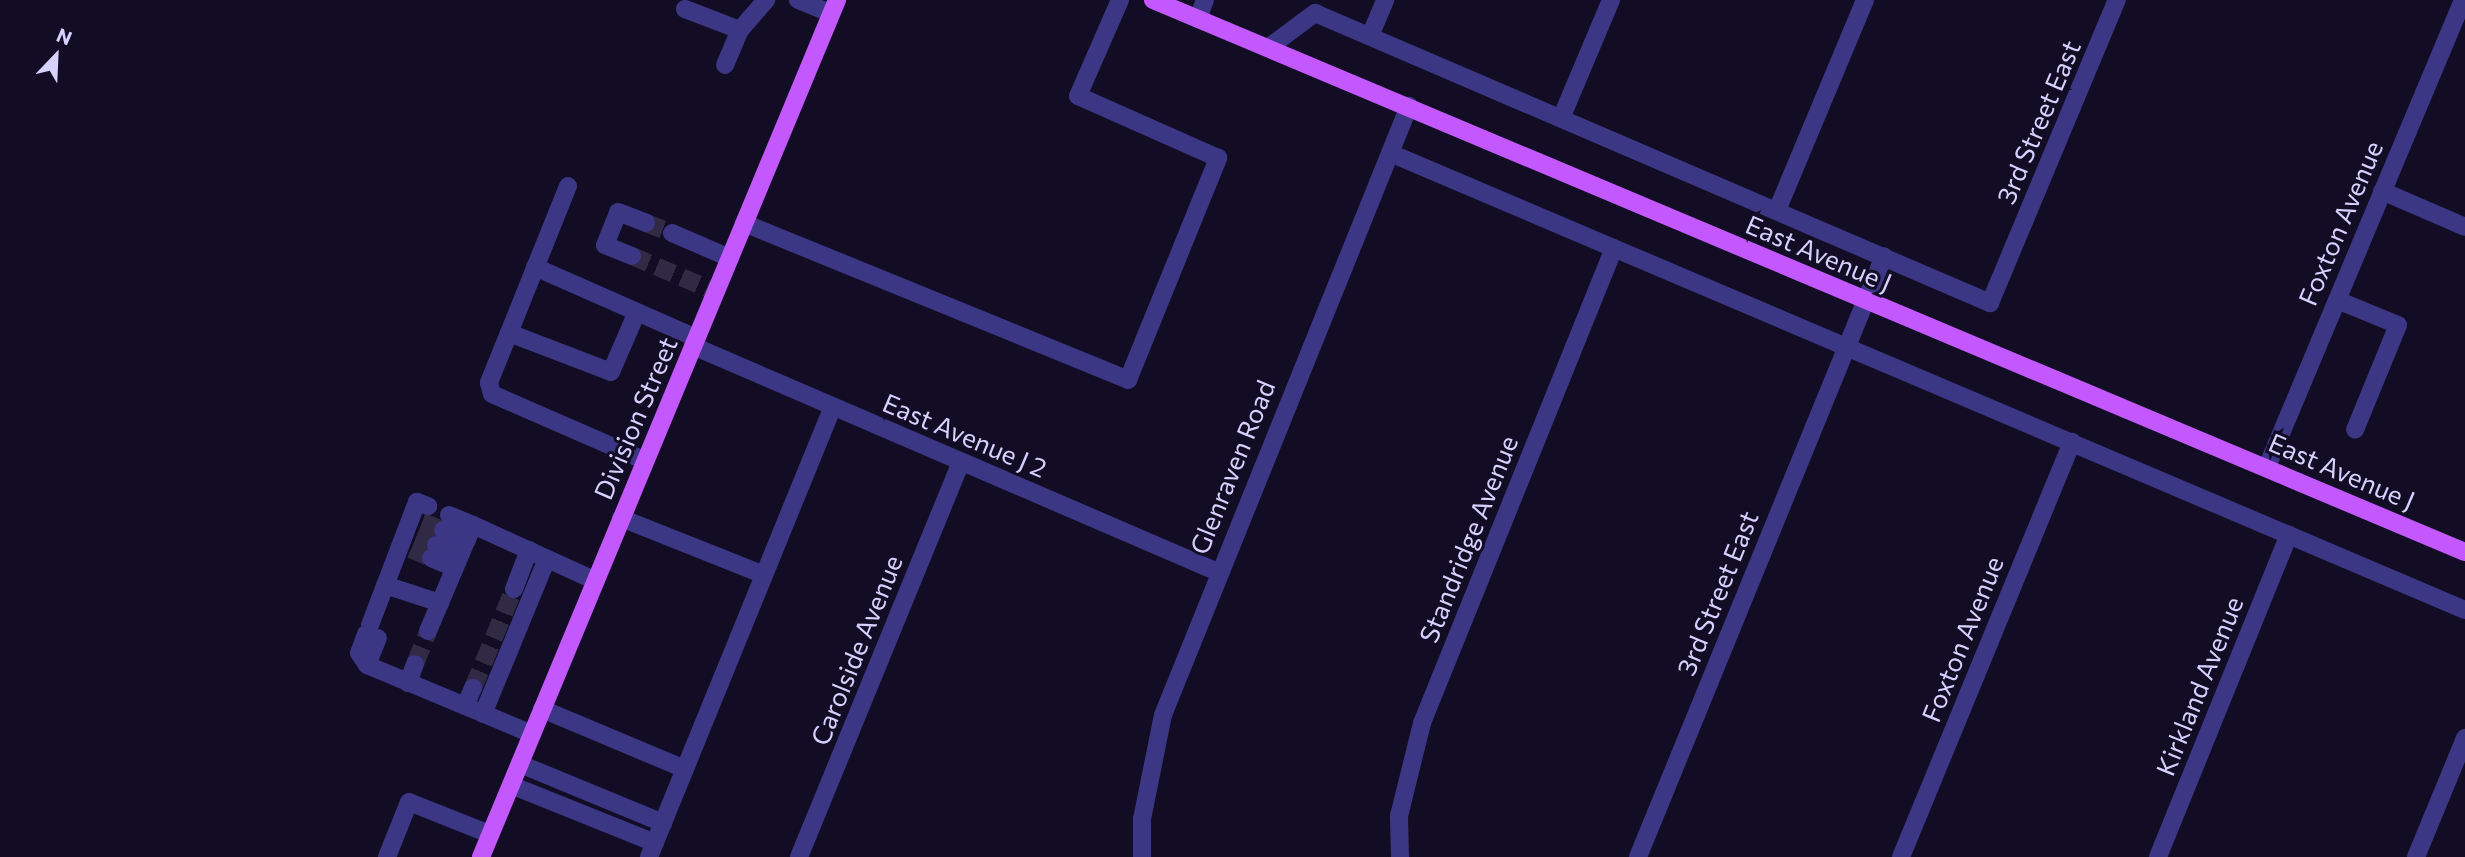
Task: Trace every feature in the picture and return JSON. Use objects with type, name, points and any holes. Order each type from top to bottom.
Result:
[{"type":"main road","name":"East Avenue J","points":[[1153,0],[1409,106],[1865,302],[2267,467],[2465,552]]},
{"type":"main road","name":"Division Street","points":[[481,857],[834,7]]},
{"type":"street","points":[[725,65],[740,30],[766,0]]},
{"type":"street","points":[[798,0],[834,7]]},
{"type":"street","points":[[744,223],[1128,380],[1218,158],[1078,96],[1120,0]]},
{"type":"street","points":[[1198,19],[1205,0]]},
{"type":"street","points":[[1370,36],[1385,0]]},
{"type":"street","points":[[1562,116],[1611,0]]},
{"type":"street","points":[[1778,208],[1865,0]]},
{"type":"street","name":"3rd Street East","points":[[1638,857],[1884,256],[1990,303],[2117,0]]},
{"type":"street","name":"Foxton Avenue","points":[[2267,467],[2463,1]]},
{"type":"street","points":[[685,9],[740,30]]},
{"type":"street","points":[[1268,48],[1315,13],[1778,208],[1884,256]]},
{"type":"street","name":"Glenraven Road","points":[[1142,857],[1142,818],[1163,715],[1217,572],[1409,106]]},
{"type":"street","points":[[1390,153],[2465,610]]},
{"type":"street","points":[[568,186],[489,383],[492,394],[645,461]]},
{"type":"street","points":[[2382,191],[2465,227]]},
{"type":"street","points":[[632,256],[605,244],[618,212],[646,223]]},
{"type":"street","points":[[672,233],[730,258]]},
{"type":"street","name":"Standridge Avenue","points":[[1400,857],[1399,816],[1422,723],[1614,248]]},
{"type":"street","name":"East Avenue J 2","points":[[535,267],[637,312],[833,407],[1217,572]]},
{"type":"street","points":[[2337,300],[2398,325],[2355,430]]},
{"type":"street","points":[[509,333],[611,372],[637,312]]},
{"type":"street","points":[[511,785],[652,850],[833,407]]},
{"type":"street","name":"Foxton Avenue","points":[[1902,857],[2071,442]]},
{"type":"street","name":"Carolside Avenue","points":[[799,857],[961,462]]},
{"type":"street","points":[[621,518],[764,575]]},
{"type":"street","points":[[414,527],[385,584],[378,605],[374,632],[359,653],[367,665],[532,734]]},
{"type":"street","name":"Kirkland Avenue","points":[[2158,857],[2289,535]]},
{"type":"street","points":[[464,547],[440,537],[464,547],[529,550],[596,581]]},
{"type":"street","points":[[428,631],[464,547]]},
{"type":"street","points":[[514,589],[529,550]]},
{"type":"street","points":[[483,714],[547,559]]},
{"type":"street","points":[[385,584],[440,603]]},
{"type":"street","points":[[408,682],[415,664]]},
{"type":"street","points":[[465,706],[473,688]]},
{"type":"street","points":[[542,709],[685,769]]},
{"type":"street","points":[[2416,857],[2465,738]]},
{"type":"street","points":[[520,764],[663,823]]},
{"type":"street","points":[[387,857],[409,802],[490,834]]},
{"type":"tunnel","points":[[646,223],[672,233]]},
{"type":"tunnel","points":[[632,256],[716,292]]},
{"type":"tunnel","points":[[422,522],[443,530]]},
{"type":"tunnel","points":[[416,537],[436,545]]},
{"type":"tunnel","points":[[411,549],[431,558]]},
{"type":"tunnel","points":[[473,688],[514,589]]},
{"type":"tunnel","points":[[415,664],[428,631]]}]
